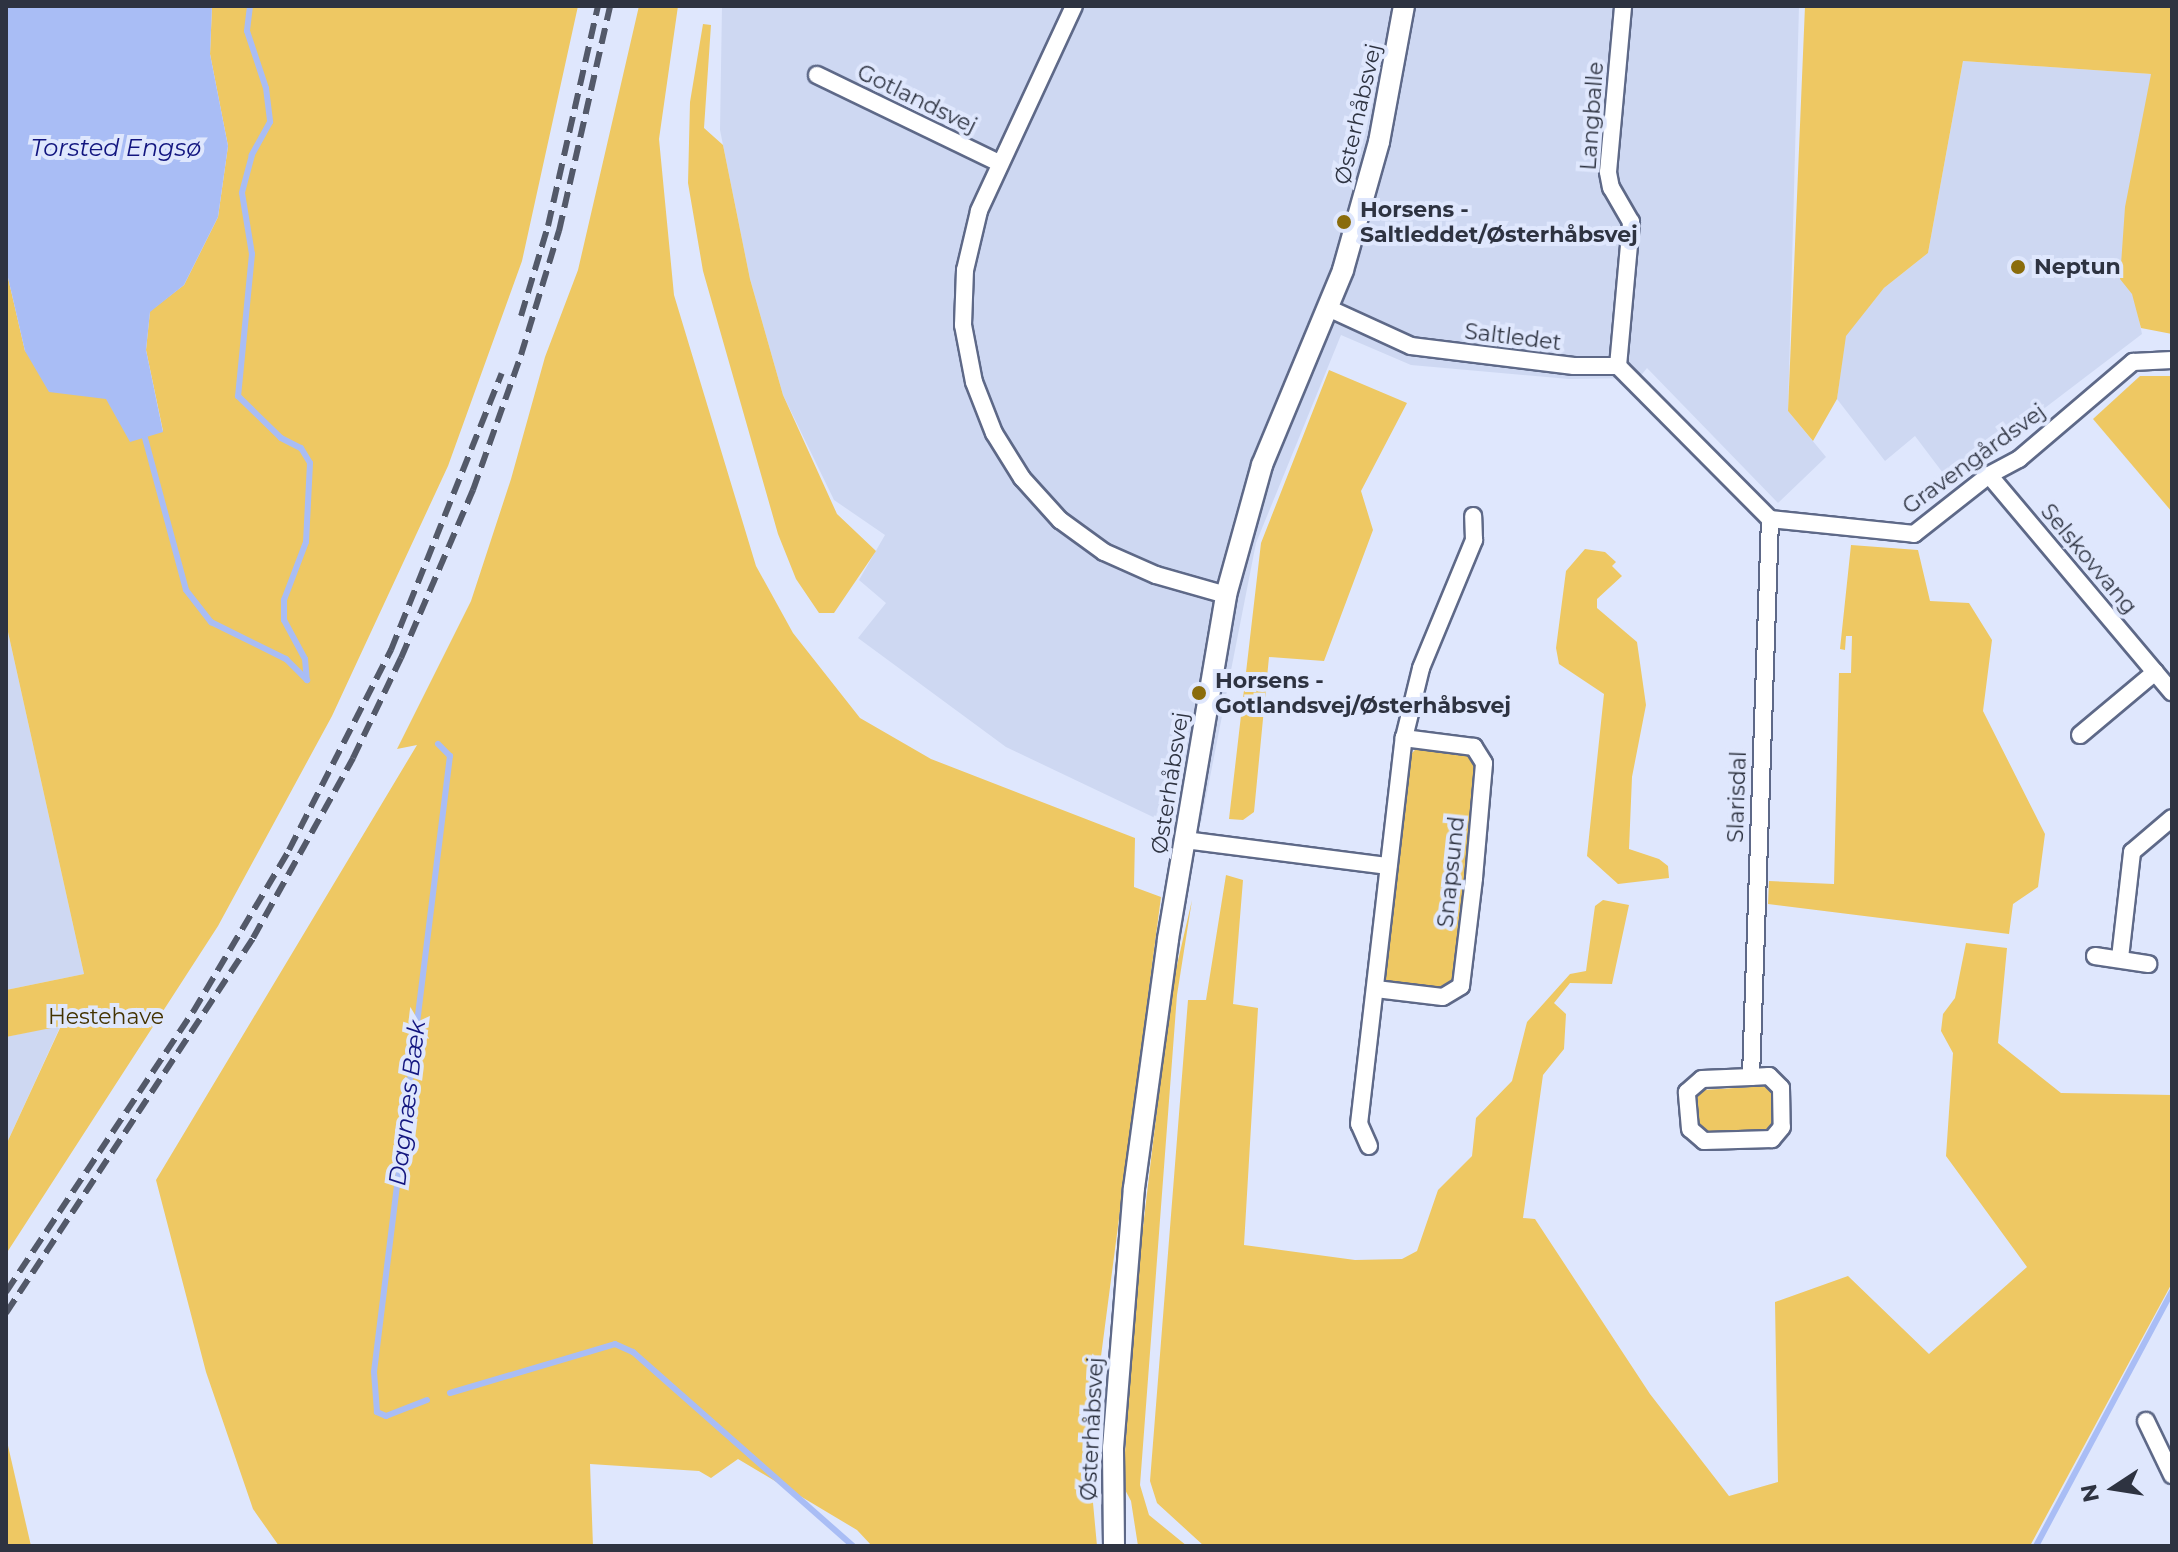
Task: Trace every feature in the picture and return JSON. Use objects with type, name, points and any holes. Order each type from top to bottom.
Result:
[{"type":"street","points":[[1074,6],[979,211],[965,270],[964,303],[974,382],[994,433],[1022,478],[1050,509],[1104,552],[1156,575],[1226,595]]},
{"type":"street","name":"Østerhåbsvej","points":[[1114,1546],[1113,1448],[1134,1188],[1185,840],[1226,595],[1262,465],[1328,308],[1379,142],[1404,6]]},
{"type":"street","name":"Langballe","points":[[1618,366],[1631,222],[1611,188],[1608,172],[1623,6]]},
{"type":"street","name":"Gotlandsvej","points":[[817,75],[999,163]]},
{"type":"street","name":"Saltledet","points":[[1328,308],[1411,346],[1574,366],[1618,366]]},
{"type":"street","name":"Gravengårdsvej","points":[[1770,519],[1914,534],[1989,475],[2019,459],[2133,362],[2172,360]]},
{"type":"street","points":[[1618,366],[1770,519]]},
{"type":"street","name":"Selskovvang","points":[[1989,475],[2172,692]]},
{"type":"street","points":[[1369,1146],[1359,1124],[1404,738],[1421,668],[1474,540],[1473,516]]},
{"type":"street","name":"Slarisdal","points":[[1751,1077],[1770,519]]},
{"type":"street","points":[[2080,735],[2155,672]]},
{"type":"street","name":"Snapsund","points":[[1376,989],[1443,997],[1461,986],[1474,878],[1484,763],[1474,747],[1404,738]]},
{"type":"street","points":[[2120,958],[2132,852],[2172,818]]},
{"type":"street","points":[[1185,840],[1388,866]]},
{"type":"street","points":[[2095,956],[2148,964]]},
{"type":"street","points":[[1769,1076],[1781,1088],[1782,1127],[1772,1139],[1704,1141],[1690,1129],[1687,1092],[1702,1079],[1751,1077],[1769,1076]]},
{"type":"street","points":[[2146,1421],[2172,1475]]},
{"type":"shaded area","points":[[722,6],[1799,6],[1788,411],[1826,457],[1778,503],[1647,368],[1639,378],[1569,379],[1411,365],[1341,335],[1256,543],[1201,823],[1172,826],[1006,747],[858,638],[886,603],[859,580],[885,535],[834,500],[783,395],[750,279],[720,130]]},
{"type":"shaded area","name":"Neptun","points":[[1963,61],[2151,74],[2134,297],[2142,334],[1949,481],[1915,436],[1885,461],[1837,399],[1845,336],[1884,288],[1928,253]]},
{"type":"shaded area","points":[[6,623],[84,974],[6,990]]},
{"type":"shaded area","points":[[61,1025],[6,1145],[6,1037]]},
{"type":"green space","name":"Hestehave","points":[[212,6],[578,6],[522,261],[448,466],[332,716],[218,926],[6,1254],[6,1145],[61,1026],[6,1037],[6,990],[84,974],[6,623],[6,269],[25,351],[163,431],[146,350],[150,311],[184,285],[218,217],[228,146],[210,54]]},
{"type":"green space","points":[[639,6],[678,6],[659,139],[674,295],[756,566],[793,633],[860,718],[931,759],[1135,838],[1134,887],[1161,897],[1100,1364],[1091,1481],[1097,1546],[872,1546],[857,1530],[738,1459],[711,1478],[699,1471],[590,1464],[593,1546],[279,1546],[253,1509],[206,1372],[156,1180],[417,745],[397,749],[471,601],[511,479],[545,357],[578,270]]},
{"type":"green space","points":[[1805,6],[2172,6],[2172,334],[2141,328],[2132,294],[2120,279],[2125,207],[2151,74],[1963,61],[1928,253],[1884,288],[1846,336],[1837,399],[1813,441],[1788,411]]},
{"type":"green space","points":[[703,24],[711,25],[704,128],[723,145],[750,279],[783,395],[837,514],[876,551],[834,613],[819,613],[796,579],[778,534],[703,271],[688,183],[690,102]]},
{"type":"green space","points":[[1329,370],[1407,403],[1361,491],[1373,530],[1324,661],[1269,657],[1254,812],[1243,820],[1229,819],[1261,543]]},
{"type":"green space","points":[[2140,376],[2172,376],[2172,512],[2093,419]]},
{"type":"green space","points":[[1851,545],[1918,550],[1930,601],[1969,603],[1992,640],[1983,711],[2045,834],[2038,887],[2013,904],[2009,934],[1768,904],[1769,881],[1834,884],[1839,673],[1851,673],[1852,636],[1846,636],[1845,650],[1840,649]]},
{"type":"green space","points":[[1585,549],[1605,552],[1616,562],[1612,566],[1622,576],[1597,599],[1597,608],[1637,642],[1646,705],[1632,777],[1629,849],[1659,859],[1668,866],[1669,878],[1618,884],[1587,856],[1604,694],[1559,664],[1556,648],[1566,571]]},
{"type":"green space","points":[[1417,748],[1473,755],[1479,762],[1453,986],[1444,992],[1390,986],[1383,977],[1409,756]]},
{"type":"green space","points":[[1226,875],[1243,880],[1233,1004],[1258,1008],[1244,1245],[1355,1260],[1402,1259],[1417,1251],[1438,1190],[1472,1156],[1476,1118],[1512,1081],[1527,1022],[1570,974],[1586,971],[1595,906],[1603,900],[1629,905],[1612,984],[1570,983],[1554,1003],[1566,1014],[1564,1049],[1543,1075],[1523,1218],[1535,1219],[1650,1394],[1729,1496],[1778,1482],[1775,1302],[1848,1276],[1929,1354],[2027,1267],[1946,1156],[1953,1053],[1941,1031],[1943,1014],[1955,998],[1966,943],[2007,948],[1998,1043],[2061,1093],[2172,1095],[2172,1283],[2030,1546],[1204,1546],[1157,1503],[1150,1481],[1188,1000],[1206,1000]]},
{"type":"green space","points":[[1192,900],[1177,995],[1140,1485],[1149,1515],[1187,1546],[1138,1546],[1131,1501],[1123,1486],[1134,1303],[1171,991]]},
{"type":"green space","points":[[1767,1086],[1773,1091],[1774,1124],[1768,1131],[1704,1133],[1698,1126],[1697,1095],[1703,1090]]},
{"type":"green space","points":[[6,1437],[31,1546],[6,1546]]},
{"type":"water","name":"Torsted Engsø","points":[[6,6],[212,6],[210,54],[228,146],[218,217],[184,285],[150,312],[146,350],[163,432],[130,442],[106,399],[49,392],[25,351],[6,269]]},
{"type":"waterway","points":[[250,6],[247,31],[266,88],[270,122],[252,155],[242,193],[252,254],[238,396],[281,438],[301,448],[310,463],[306,542],[284,600],[284,620],[305,659],[307,680]]},
{"type":"waterway","name":"Dagnæs Bæk","points":[[145,438],[186,590],[211,622],[286,659],[307,680]]},
{"type":"waterway","name":"Dagnæs Bæk","points":[[427,1400],[386,1416],[377,1412],[374,1372],[450,756],[438,744]]},
{"type":"waterway","points":[[2036,1546],[2172,1291]]},
{"type":"waterway","name":"Dagnæs Bæk","points":[[450,1393],[615,1344],[633,1352],[853,1546]]},
{"type":"railway","points":[[521,316],[548,226],[598,6]]},
{"type":"railway","points":[[6,1313],[253,938],[353,758],[401,658],[473,490],[521,355],[559,231],[610,6]]},
{"type":"railway","points":[[6,1292],[193,1012],[289,850],[391,650],[502,373]]},
{"type":"place","name":"Horsens - Saltleddet/Østerhåbsvej","points":[[1344,222]]},
{"type":"place","name":"Neptun","points":[[2018,267]]},
{"type":"place","name":"Horsens - Gotlandsvej/Østerhåbsvej","points":[[1199,693]]}]
